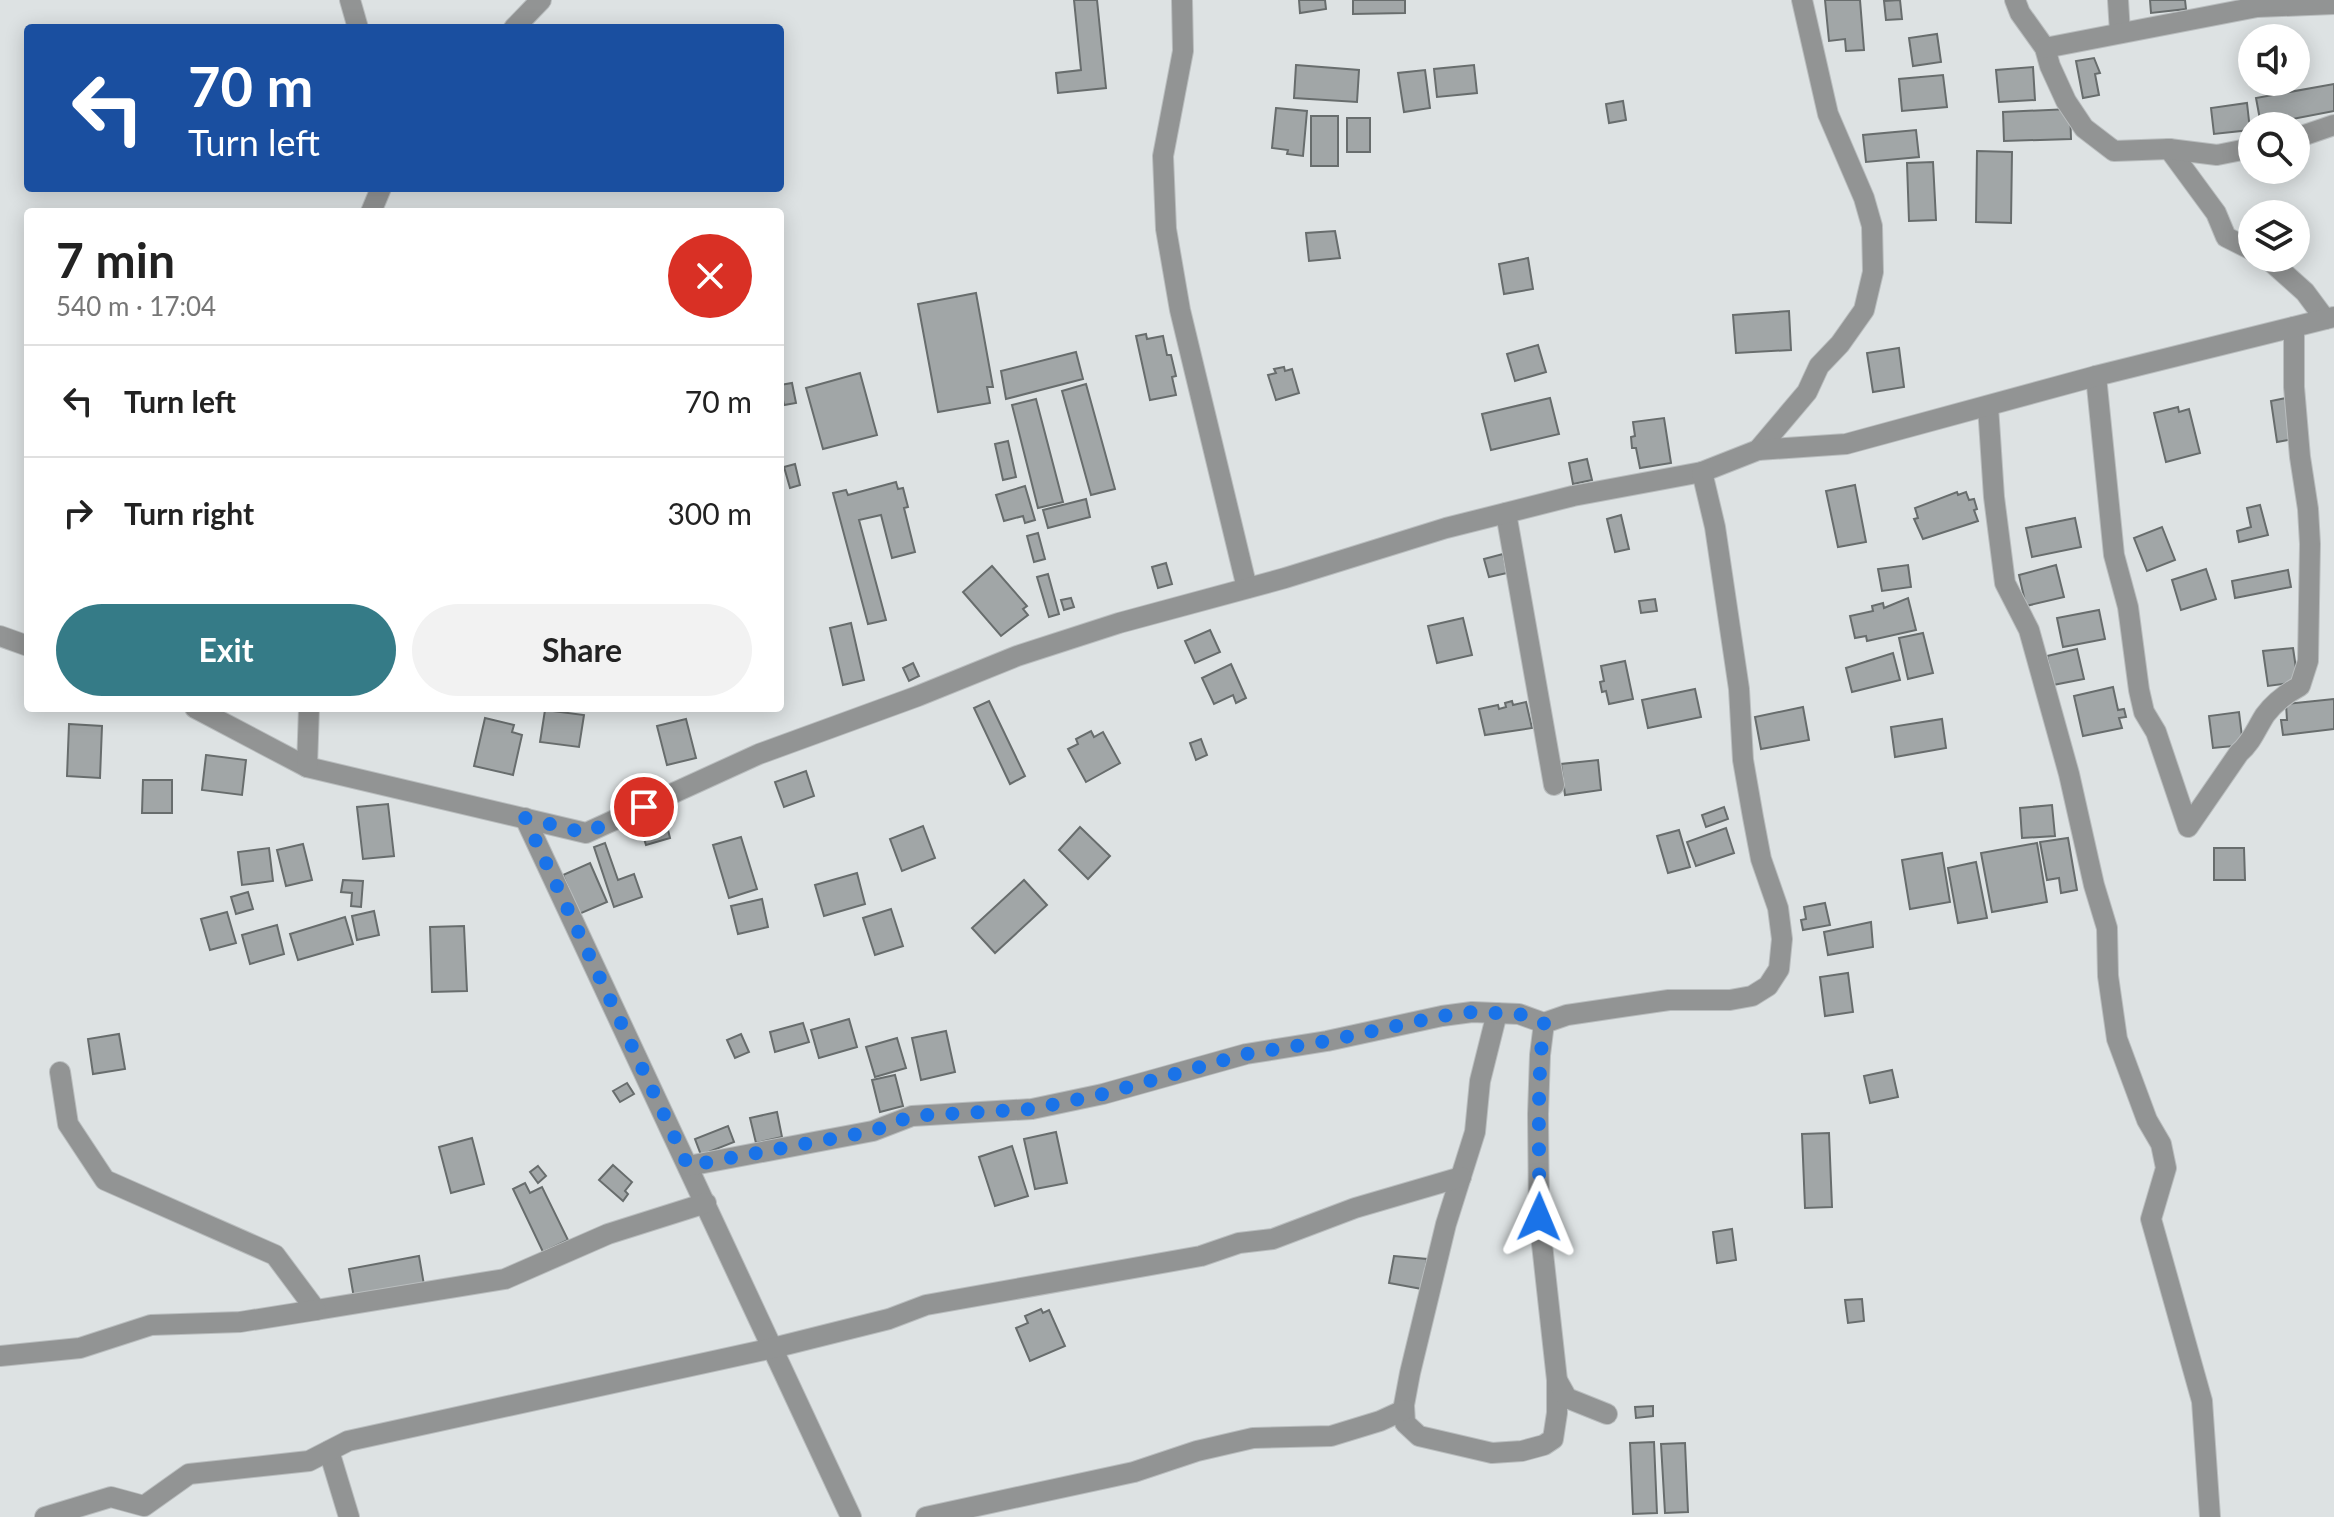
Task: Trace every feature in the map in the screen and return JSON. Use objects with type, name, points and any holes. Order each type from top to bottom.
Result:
[{"type":"street","points":[[350,0],[357,24]]},
{"type":"street","points":[[518,24],[541,0]]},
{"type":"street","points":[[1182,0],[1183,51],[1163,156],[1166,229],[1180,310],[1247,588]]},
{"type":"street","points":[[1758,450],[1807,392],[1819,366],[1840,344],[1864,310],[1873,272],[1872,226],[1864,198],[1828,114],[1802,0]]},
{"type":"street","points":[[2015,0],[2027,24],[2045,48],[2066,101],[2084,128],[2114,151],[2169,149],[2217,155],[2238,151]]},
{"type":"street","points":[[2118,0],[2120,33]]},
{"type":"street","points":[[2045,48],[2257,7],[2334,4]]},
{"type":"street","points":[[2310,133],[2334,125]]},
{"type":"street","points":[[2169,149],[2216,213],[2226,237],[2238,243]]},
{"type":"street","points":[[203,712],[307,767],[586,833],[759,754],[1017,656],[1119,623],[1573,496],[1702,472],[1758,450],[1846,444],[2096,376],[2330,318],[2283,272]]},
{"type":"street","points":[[2096,376],[2114,555],[2128,607],[2139,690],[2144,712],[2156,732],[2188,827],[2266,715],[2287,693],[2300,686],[2308,661],[2310,544],[2294,387],[2294,327]]},
{"type":"street","points":[[1988,406],[1994,497],[2005,583],[2029,630],[2107,928],[2108,976],[2117,1039],[2142,1109],[2161,1144],[2166,1168],[2151,1219],[2202,1401],[2210,1517]]},
{"type":"street","points":[[688,1166],[873,1131],[912,1116],[1032,1109],[1103,1094],[1246,1054],[1327,1041],[1442,1016],[1472,1012],[1519,1014],[1544,1023],[1578,1013],[1669,1000],[1730,1000],[1752,996],[1768,986],[1779,969],[1782,939],[1778,908],[1761,859],[1743,760],[1739,689],[1715,527],[1702,472]]},
{"type":"street","points":[[1506,513],[1554,785]]},
{"type":"street","points":[[0,636],[24,645]]},
{"type":"street","points":[[307,767],[309,712]]},
{"type":"street","points":[[525,818],[851,1517]]},
{"type":"street","points":[[1497,1013],[1480,1081],[1475,1132],[1436,1262],[1404,1410],[1405,1423],[1419,1436],[1492,1453],[1522,1451],[1544,1445],[1553,1439],[1557,1413],[1557,1380],[1539,1217],[1538,1114],[1544,1023]]},
{"type":"street","points":[[60,1072],[68,1124],[105,1180],[275,1255],[316,1310]]},
{"type":"street","points":[[45,1517],[111,1497],[144,1506],[189,1474],[309,1461],[348,1441],[773,1348],[889,1319],[926,1305],[1201,1256],[1239,1243],[1273,1239],[1355,1208],[1461,1177]]},
{"type":"street","points":[[0,1356],[80,1348],[151,1325],[240,1322],[505,1279],[608,1234],[706,1203]]},
{"type":"street","points":[[1557,1380],[1567,1398],[1607,1414]]},
{"type":"street","points":[[926,1517],[1134,1472],[1197,1451],[1253,1438],[1331,1436],[1404,1410]]},
{"type":"street","points":[[329,1451],[349,1517]]},
{"type":"building","points":[[1074,0],[1097,0],[1106,88],[1058,93],[1056,73],[1081,70]]},
{"type":"building","points":[[1299,0],[1325,0],[1326,9],[1300,13]]},
{"type":"building","points":[[1353,0],[1405,0],[1405,13],[1353,14]]},
{"type":"building","points":[[1825,0],[1860,0],[1864,50],[1846,51],[1845,39],[1829,41]]},
{"type":"building","points":[[1900,0],[1902,19],[1886,20],[1884,1]]},
{"type":"building","points":[[2150,0],[2185,0],[2186,9],[2151,13]]},
{"type":"building","points":[[1937,34],[1941,62],[1913,66],[1909,38]]},
{"type":"building","points":[[2094,58],[2100,73],[2095,74],[2099,95],[2083,98],[2076,61]]},
{"type":"building","points":[[1296,65],[1359,70],[1357,102],[1294,98]]},
{"type":"building","points":[[1474,65],[1477,93],[1437,97],[1434,69]]},
{"type":"building","points":[[2033,67],[2035,100],[1999,102],[1996,70]]},
{"type":"building","points":[[1425,70],[1430,108],[1404,112],[1398,73]]},
{"type":"building","points":[[1943,75],[1947,107],[1902,111],[1899,79]]},
{"type":"building","points":[[2334,84],[2334,111],[2310,116],[2310,112],[2259,112],[2256,98],[2310,96],[2310,88]]},
{"type":"building","points":[[1623,101],[1626,120],[1609,123],[1606,104]]},
{"type":"building","points":[[2247,103],[2248,112],[2238,112],[2238,131],[2214,134],[2211,108]]},
{"type":"building","points":[[1276,108],[1307,111],[1303,156],[1272,148]]},
{"type":"building","points":[[2070,109],[2071,139],[2004,141],[2003,112]]},
{"type":"building","points":[[1311,116],[1338,116],[1338,166],[1311,166]]},
{"type":"building","points":[[1347,118],[1370,118],[1370,152],[1347,152]]},
{"type":"building","points":[[1916,130],[1919,157],[1866,162],[1863,135]]},
{"type":"building","points":[[1977,151],[2012,152],[2011,223],[1976,222]]},
{"type":"building","points":[[1933,162],[1936,220],[1909,221],[1907,163]]},
{"type":"building","points":[[1335,231],[1340,258],[1309,261],[1306,233]]},
{"type":"building","points":[[1528,258],[1533,289],[1504,294],[1499,264]]},
{"type":"building","points":[[976,293],[993,387],[987,387],[990,403],[938,412],[918,304]]},
{"type":"building","points":[[1789,311],[1791,350],[1736,353],[1733,315]]},
{"type":"building","points":[[1146,334],[1147,339],[1163,336],[1176,376],[1172,377],[1176,395],[1150,400],[1136,336]]},
{"type":"building","points":[[1538,345],[1546,372],[1515,381],[1507,354]]},
{"type":"building","points":[[1899,348],[1904,387],[1873,392],[1867,353]]},
{"type":"building","points":[[1076,352],[1083,379],[1006,399],[1001,371]]},
{"type":"building","points":[[1284,367],[1285,371],[1292,369],[1299,393],[1276,400],[1268,375],[1276,373],[1274,369]]},
{"type":"building","points":[[860,373],[877,435],[823,449],[806,388]]},
{"type":"building","points":[[792,383],[796,403],[784,405],[784,384]]},
{"type":"building","points":[[1086,384],[1115,489],[1091,495],[1062,391]]},
{"type":"building","points":[[1550,398],[1559,434],[1491,450],[1482,414]]},
{"type":"building","points":[[2286,398],[2293,439],[2277,442],[2271,401]]},
{"type":"building","points":[[1036,399],[1063,502],[1038,508],[1012,405]]},
{"type":"building","points":[[2178,407],[2179,412],[2189,409],[2200,453],[2166,462],[2154,413]]},
{"type":"building","points":[[1664,418],[1671,463],[1640,468],[1636,448],[1632,448],[1631,437],[1635,436],[1633,422]]},
{"type":"building","points":[[1008,441],[1016,477],[1003,480],[995,444]]},
{"type":"building","points":[[1587,459],[1592,480],[1573,484],[1569,463]]},
{"type":"building","points":[[795,464],[800,485],[790,488],[784,467]]},
{"type":"building","points":[[896,482],[898,489],[903,488],[908,507],[904,508],[915,552],[892,558],[881,515],[859,520],[886,620],[868,624],[833,493],[846,490],[848,495]]},
{"type":"building","points":[[1855,485],[1866,542],[1838,547],[1826,491]]},
{"type":"building","points":[[1025,486],[1035,520],[1025,523],[1023,516],[1004,521],[996,495]]},
{"type":"building","points":[[1957,492],[1958,495],[1966,492],[1969,500],[1974,499],[1978,521],[1923,539],[1914,519],[1918,518],[1915,508]]},
{"type":"building","points":[[1086,499],[1090,517],[1048,528],[1043,510]]},
{"type":"building","points":[[2260,505],[2268,535],[2239,542],[2237,531],[2251,527],[2247,508]]},
{"type":"building","points":[[1621,515],[1629,549],[1615,552],[1607,519]]},
{"type":"building","points":[[2075,518],[2081,547],[2032,557],[2026,528]]},
{"type":"building","points":[[2162,527],[2175,560],[2147,571],[2134,538]]},
{"type":"building","points":[[1038,533],[1045,559],[1034,562],[1027,536]]},
{"type":"building","points":[[1503,554],[1507,573],[1489,577],[1484,559]]},
{"type":"building","points":[[1166,563],[1172,584],[1158,588],[1152,567]]},
{"type":"building","points":[[1908,565],[1911,587],[1882,591],[1878,569]]},
{"type":"building","points":[[2056,565],[2064,597],[2026,606],[2019,575]]},
{"type":"building","points":[[992,566],[1027,606],[1023,609],[1028,615],[1001,636],[963,592]]},
{"type":"building","points":[[2206,569],[2216,599],[2181,610],[2172,580]]},
{"type":"building","points":[[2288,570],[2291,587],[2235,598],[2232,581]]},
{"type":"building","points":[[1048,574],[1059,614],[1049,617],[1037,577]]},
{"type":"building","points":[[1071,598],[1074,607],[1064,610],[1061,600]]},
{"type":"building","points":[[1908,598],[1916,630],[1867,641],[1866,636],[1855,638],[1850,616],[1873,611],[1872,606],[1883,603],[1884,608]]},
{"type":"building","points":[[1655,599],[1657,611],[1641,613],[1639,601]]},
{"type":"building","points":[[2099,610],[2105,639],[2063,647],[2057,618]]},
{"type":"building","points":[[1463,618],[1472,655],[1437,663],[1428,626]]},
{"type":"building","points":[[851,623],[864,680],[843,685],[830,628]]},
{"type":"building","points":[[1210,630],[1220,652],[1195,663],[1185,641]]},
{"type":"building","points":[[1923,633],[1933,673],[1908,679],[1899,638]]},
{"type":"building","points":[[2293,648],[2298,682],[2268,686],[2263,651]]},
{"type":"building","points":[[2077,649],[2084,679],[2053,685],[2047,656]]},
{"type":"building","points":[[1893,653],[1900,680],[1852,692],[1846,668]]},
{"type":"building","points":[[1625,661],[1633,699],[1609,704],[1606,691],[1602,692],[1600,682],[1604,681],[1601,666]]},
{"type":"building","points":[[913,663],[919,676],[909,681],[903,668]]},
{"type":"building","points":[[1231,664],[1246,698],[1236,703],[1233,695],[1214,704],[1202,678]]},
{"type":"building","points":[[2113,687],[2118,710],[2124,709],[2126,717],[2119,718],[2122,728],[2083,736],[2074,696]]},
{"type":"building","points":[[1695,689],[1701,717],[1648,728],[1642,700]]},
{"type":"building","points":[[2334,699],[2334,729],[2283,735],[2281,720],[2287,720],[2286,704]]},
{"type":"building","points":[[989,701],[1025,776],[1010,784],[974,708]]},
{"type":"building","points":[[1512,701],[1513,705],[1526,702],[1532,728],[1485,735],[1479,709],[1498,705],[1499,709]]},
{"type":"building","points":[[1803,707],[1809,740],[1761,749],[1755,717]]},
{"type":"building","points":[[545,712],[584,715],[579,747],[540,742]]},
{"type":"building","points":[[2239,712],[2243,745],[2213,748],[2209,716]]},
{"type":"building","points":[[485,718],[514,725],[512,732],[522,735],[513,775],[474,766]]},
{"type":"building","points":[[686,719],[696,758],[667,765],[657,726]]},
{"type":"building","points":[[1942,719],[1946,748],[1895,757],[1891,727]]},
{"type":"building","points":[[69,724],[102,726],[100,778],[67,776]]},
{"type":"building","points":[[1091,731],[1094,737],[1103,732],[1120,763],[1086,782],[1068,749],[1078,744],[1076,739]]},
{"type":"building","points":[[1201,739],[1207,755],[1196,760],[1190,743]]},
{"type":"building","points":[[206,755],[246,760],[242,795],[202,790]]},
{"type":"building","points":[[1598,760],[1601,790],[1565,795],[1561,764]]},
{"type":"building","points":[[806,771],[814,796],[784,807],[775,782]]},
{"type":"building","points":[[143,780],[172,780],[172,813],[142,813]]},
{"type":"building","points":[[388,804],[394,856],[363,859],[357,807]]},
{"type":"building","points":[[2052,805],[2055,836],[2022,838],[2020,808]]},
{"type":"building","points":[[1724,807],[1728,819],[1706,827],[1702,815]]},
{"type":"building","points":[[666,822],[670,838],[646,845],[641,829]]},
{"type":"building","points":[[923,826],[935,858],[902,871],[890,839]]},
{"type":"building","points":[[1080,827],[1110,856],[1088,879],[1059,850]]},
{"type":"building","points":[[1726,828],[1734,853],[1696,866],[1687,842]]},
{"type":"building","points":[[1679,830],[1690,867],[1668,873],[1657,836]]},
{"type":"building","points":[[741,837],[757,889],[729,898],[713,845]]},
{"type":"building","points":[[2068,838],[2077,890],[2061,893],[2059,878],[2047,880],[2040,842]]},
{"type":"building","points":[[605,843],[618,880],[634,874],[642,897],[614,907],[594,847]]},
{"type":"building","points":[[2037,843],[2047,902],[1992,912],[1981,853]]},
{"type":"building","points":[[303,844],[312,880],[286,886],[277,850]]},
{"type":"building","points":[[269,848],[273,881],[242,885],[238,852]]},
{"type":"building","points":[[2214,848],[2244,848],[2245,880],[2214,880]]},
{"type":"building","points":[[1942,853],[1950,902],[1910,909],[1902,860]]},
{"type":"building","points":[[1976,862],[1987,918],[1958,923],[1948,868]]},
{"type":"building","points":[[590,863],[607,902],[579,914],[563,875]]},
{"type":"building","points":[[857,873],[865,904],[824,916],[815,885]]},
{"type":"building","points":[[343,880],[363,881],[361,907],[351,906],[352,893],[341,892]]},
{"type":"building","points":[[1024,880],[1047,905],[995,953],[972,928]]},
{"type":"building","points":[[248,892],[253,909],[236,914],[231,897]]},
{"type":"building","points":[[762,899],[768,927],[738,934],[731,906]]},
{"type":"building","points":[[1825,903],[1830,925],[1803,930],[1801,920],[1806,919],[1804,907]]},
{"type":"building","points":[[891,909],[903,946],[875,955],[863,918]]},
{"type":"building","points":[[374,911],[379,935],[357,940],[352,916]]},
{"type":"building","points":[[227,912],[236,943],[210,950],[201,919]]},
{"type":"building","points":[[345,917],[353,944],[298,960],[290,934]]},
{"type":"building","points":[[1871,922],[1873,947],[1828,955],[1824,932]]},
{"type":"building","points":[[277,925],[284,954],[250,964],[242,935]]},
{"type":"building","points":[[464,926],[467,991],[432,992],[430,927]]},
{"type":"building","points":[[1848,973],[1853,1012],[1825,1016],[1820,977]]},
{"type":"building","points":[[849,1019],[857,1047],[819,1058],[811,1030]]},
{"type":"building","points":[[803,1023],[809,1042],[775,1052],[770,1032]]},
{"type":"building","points":[[946,1031],[955,1072],[921,1080],[912,1038]]},
{"type":"building","points":[[119,1034],[125,1069],[93,1074],[88,1039]]},
{"type":"building","points":[[741,1034],[749,1052],[735,1058],[727,1040]]},
{"type":"building","points":[[897,1038],[906,1068],[875,1077],[866,1047]]},
{"type":"building","points":[[1892,1070],[1898,1097],[1870,1103],[1864,1076]]},
{"type":"building","points":[[895,1075],[903,1106],[880,1112],[872,1080]]},
{"type":"building","points":[[627,1083],[634,1094],[620,1102],[613,1091]]},
{"type":"building","points":[[777,1112],[782,1137],[756,1143],[750,1118]]},
{"type":"building","points":[[728,1126],[734,1142],[701,1155],[695,1139]]},
{"type":"building","points":[[1056,1132],[1067,1183],[1035,1189],[1024,1139]]},
{"type":"building","points":[[1829,1133],[1832,1207],[1805,1208],[1802,1134]]},
{"type":"building","points":[[472,1138],[484,1184],[451,1193],[439,1147]]},
{"type":"building","points":[[1012,1146],[1028,1196],[995,1206],[979,1157]]},
{"type":"building","points":[[613,1165],[632,1182],[625,1191],[628,1194],[623,1201],[599,1180]]},
{"type":"building","points":[[538,1166],[546,1176],[538,1183],[530,1172]]},
{"type":"building","points":[[525,1183],[530,1193],[542,1187],[568,1240],[543,1252],[513,1189]]},
{"type":"building","points":[[1732,1229],[1736,1260],[1717,1263],[1713,1232]]},
{"type":"building","points":[[419,1256],[424,1285],[354,1298],[349,1269]]},
{"type":"building","points":[[1394,1256],[1427,1259],[1422,1289],[1389,1283]]},
{"type":"building","points":[[1862,1299],[1864,1321],[1848,1323],[1845,1300]]},
{"type":"building","points":[[1041,1309],[1043,1313],[1049,1310],[1065,1346],[1030,1361],[1016,1328],[1028,1323],[1025,1316]]},
{"type":"building","points":[[1653,1406],[1653,1416],[1636,1418],[1635,1407]]},
{"type":"building","points":[[1654,1442],[1657,1513],[1633,1514],[1630,1443]]},
{"type":"building","points":[[1685,1443],[1688,1512],[1665,1513],[1661,1444]]},
{"type":"route","points":[[644,807],[586,833],[525,818],[688,1166],[873,1131],[912,1116],[1032,1109],[1103,1094],[1246,1054],[1327,1041],[1442,1016],[1472,1012],[1519,1014],[1544,1023],[1538,1114],[1539,1217]]}]
